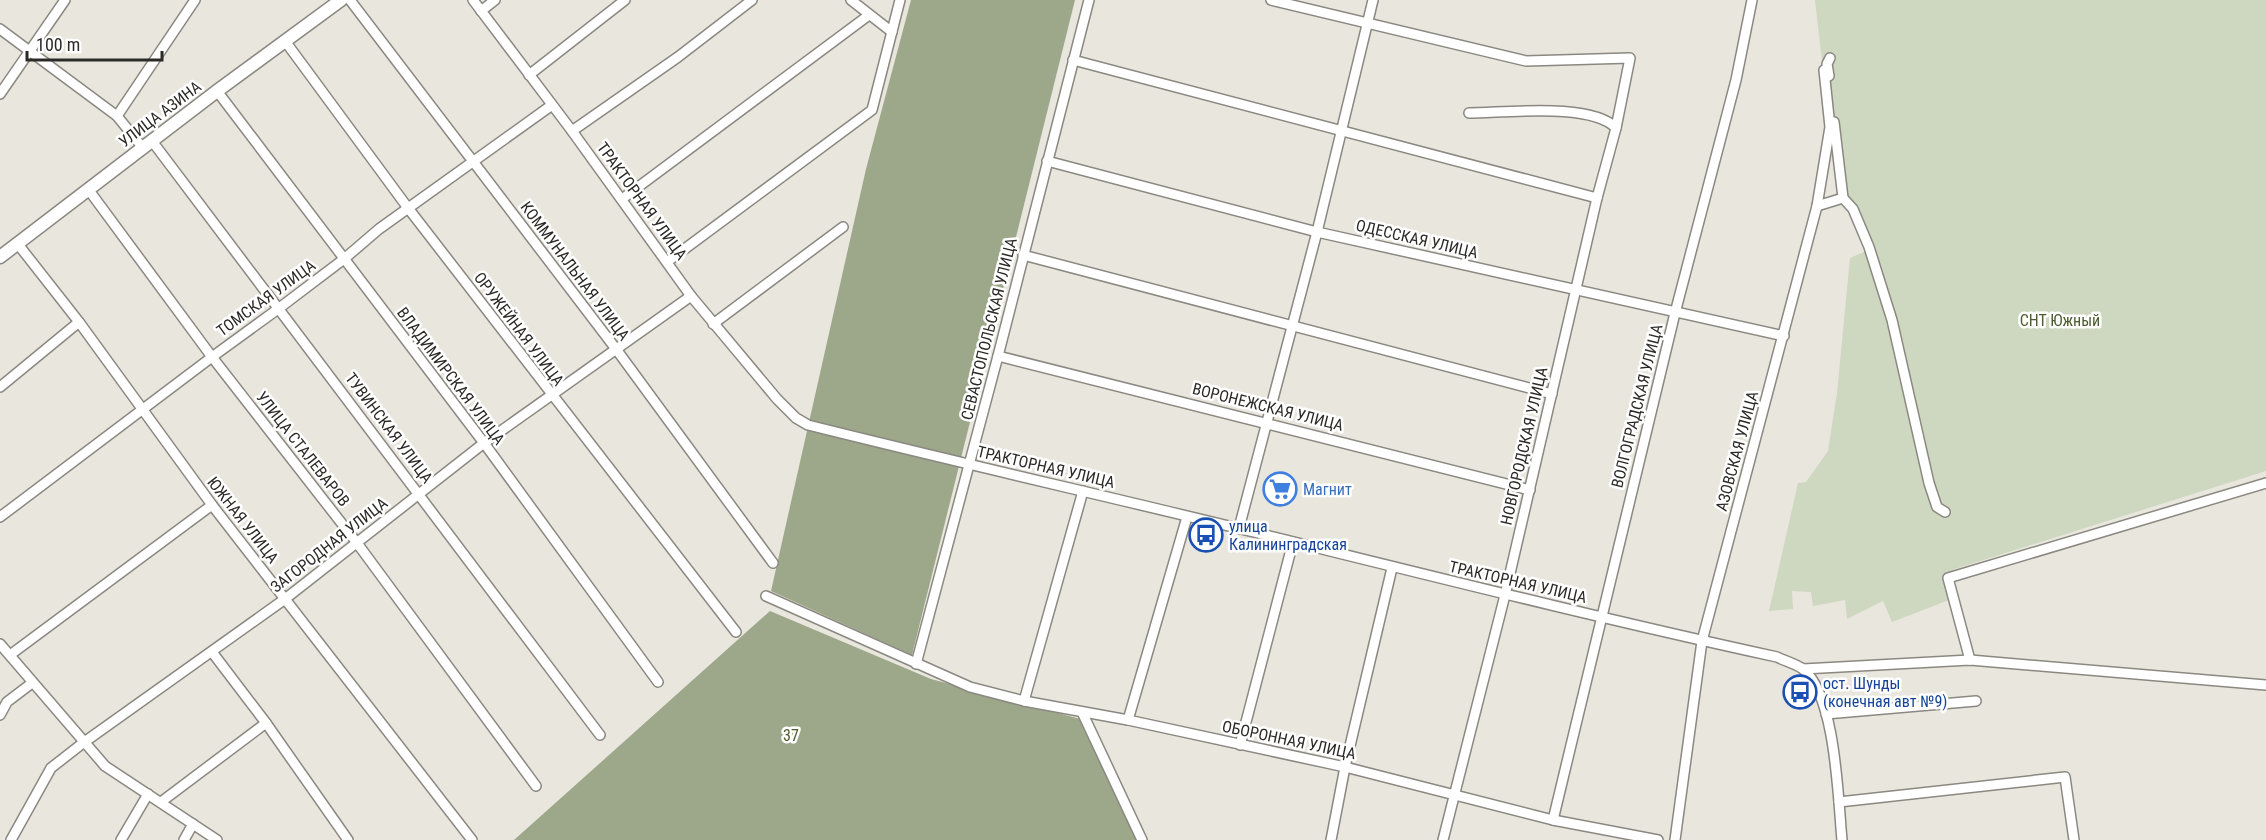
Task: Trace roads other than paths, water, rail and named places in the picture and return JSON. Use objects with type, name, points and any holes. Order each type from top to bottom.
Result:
[{"type":"main road","name":"УЛИЦА АЗИНА","points":[[0,256],[341,0]]},
{"type":"street","points":[[0,94],[65,0]]},
{"type":"street","points":[[117,116],[195,0]]},
{"type":"street","name":"КОММУНАЛЬНАЯ УЛИЦА","points":[[350,0],[616,349],[773,564]]},
{"type":"street","name":"ТРАКТОРНАЯ УЛИЦА","points":[[473,0],[572,131],[691,296],[777,399],[802,422],[969,465],[1239,528],[1392,568],[1777,657],[1803,669]]},
{"type":"street","points":[[481,11],[495,0]]},
{"type":"street","points":[[530,75],[625,0]]},
{"type":"street","points":[[572,131],[678,57],[752,0]]},
{"type":"street","points":[[851,0],[892,32]]},
{"type":"street","points":[[667,262],[872,110],[900,0]]},
{"type":"street","name":"СЕВАСТОПОЛЬСКАЯ УЛИЦА","points":[[916,664],[1089,0]]},
{"type":"street","points":[[1271,0],[1366,23]]},
{"type":"street","points":[[1239,528],[1317,232],[1373,0]]},
{"type":"street","name":"ВОЛГОГРАДСКАЯ УЛИЦА","points":[[1553,820],[1675,313],[1736,80],[1752,0]]},
{"type":"street","points":[[622,199],[869,15]]},
{"type":"street","name":"НОВГОРОДСКАЯ УЛИЦА","points":[[1366,23],[1526,61],[1630,58],[1616,128],[1505,595],[1443,840]]},
{"type":"street","name":"ТУВИНСКАЯ УЛИЦА","points":[[0,29],[117,116],[147,144],[420,493],[600,735]]},
{"type":"street","name":"ОРУЖЕЙНАЯ УЛИЦА","points":[[285,41],[551,396],[736,632]]},
{"type":"street","points":[[1830,58],[1827,64],[1843,198],[1853,209],[1869,248],[1892,320],[1929,483],[1937,507],[1946,512]]},
{"type":"street","points":[[1073,60],[1598,198]]},
{"type":"street","name":"АЗОВСКАЯ УЛИЦА","points":[[1675,840],[1702,641],[1817,206],[1830,127],[1824,70]]},
{"type":"street","name":"ВЛАДИМИРСКАЯ УЛИЦА","points":[[217,91],[484,443],[658,682]]},
{"type":"street","name":"ТОМСКАЯ УЛИЦА","points":[[0,517],[344,259],[379,229],[472,160],[552,105]]},
{"type":"street","points":[[1468,113],[1575,111],[1599,117],[1616,128]]},
{"type":"street","name":"ОДЕССКАЯ УЛИЦА","points":[[1047,161],[1317,232],[1784,336]]},
{"type":"street","name":"УЛИЦА СТАЛЕВАРОВ","points":[[88,189],[212,357],[357,543],[536,786]]},
{"type":"street","points":[[1817,206],[1843,198]]},
{"type":"street","points":[[713,324],[843,226]]},
{"type":"street","name":"ЮЖНАЯ УЛИЦА","points":[[17,243],[79,322],[142,412],[212,505],[472,840]]},
{"type":"street","points":[[1023,255],[1552,394]]},
{"type":"street","name":"ЗАГОРОДНАЯ УЛИЦА","points":[[10,840],[51,768],[83,742],[285,599],[484,443],[691,296]]},
{"type":"street","points":[[0,387],[79,322]]},
{"type":"street","name":"ВОРОНЕЖСКАЯ УЛИЦА","points":[[998,356],[1268,422],[1530,490]]},
{"type":"street","points":[[1970,660],[1948,578],[2266,483]]},
{"type":"street","points":[[1024,700],[1083,491]]},
{"type":"street","points":[[10,655],[212,505]]},
{"type":"street","points":[[1128,720],[1188,517]]},
{"type":"street","points":[[1240,745],[1293,542]]},
{"type":"street","points":[[1331,840],[1345,767],[1392,568]]},
{"type":"street","name":"ОБОРОННАЯ УЛИЦА","points":[[766,596],[970,687],[1345,767],[1553,820],[1658,840]]},
{"type":"street","points":[[0,644],[105,766],[216,840]]},
{"type":"street","points":[[212,652],[266,723],[348,840]]},
{"type":"street","points":[[1803,669],[1970,660],[2266,685]]},
{"type":"street","points":[[1803,669],[1815,684],[1830,728],[1842,840]]},
{"type":"street","points":[[0,715],[7,702],[32,683]]},
{"type":"street","points":[[1826,714],[1976,701]]},
{"type":"street","points":[[1082,712],[1142,840]]},
{"type":"street","points":[[161,802],[266,723]]},
{"type":"street","points":[[1839,802],[2065,777],[2074,840]]},
{"type":"street","points":[[121,840],[148,794]]},
{"type":"street","points":[[184,840],[193,824]]},
{"type":"place","name":"Магнит","points":[[1280,489]]},
{"type":"place","name":"улица Калининградская","points":[[1206,535]]},
{"type":"place","name":"ост. Шунды (конечная авт №9)","points":[[1800,692]]},
{"type":"park label","name":"СНТ Южный","points":[[2060,320]]},
{"type":"park label","name":"37","points":[[791,735]]}]
